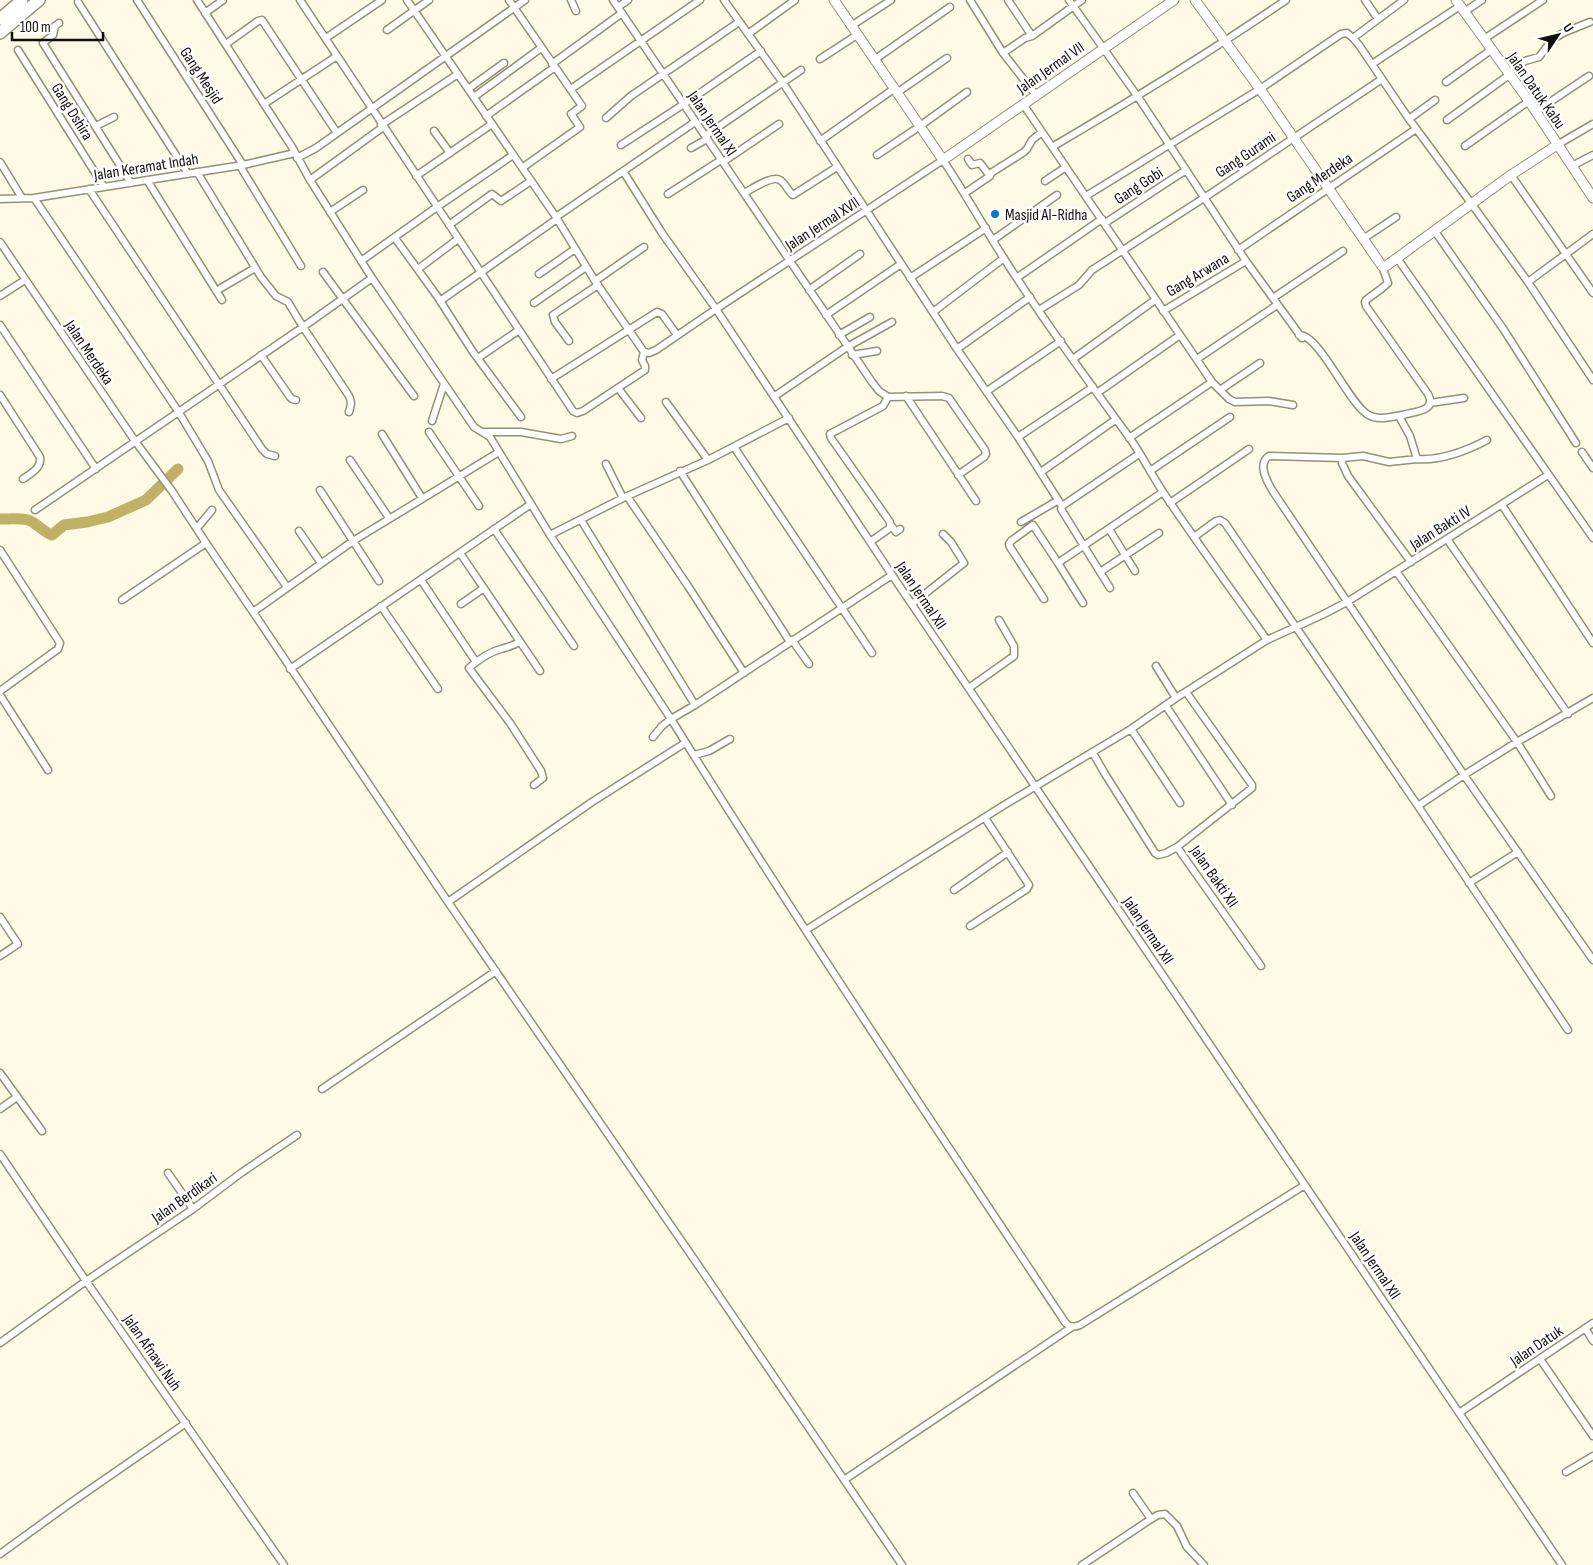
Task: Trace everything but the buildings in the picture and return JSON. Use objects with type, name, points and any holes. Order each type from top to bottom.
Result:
[{"type":"highway","points":[[0,18],[22,0]]},
{"type":"highway","points":[[0,33],[39,0]]},
{"type":"street","name":"Gang Mesjid","points":[[137,0],[241,165],[301,266]]},
{"type":"street","points":[[197,0],[264,104],[361,262],[474,427],[490,437],[550,535],[806,930],[1060,1316],[1066,1324],[1072,1327]]},
{"type":"street","points":[[205,13],[223,0]]},
{"type":"street","points":[[300,0],[573,411],[577,413],[583,411],[644,370],[645,366],[642,360],[644,352],[596,283],[556,218],[407,0]]},
{"type":"street","points":[[326,38],[382,0]]},
{"type":"street","points":[[387,30],[429,0]]},
{"type":"street","points":[[508,0],[582,106],[571,114],[580,127],[522,168]]},
{"type":"street","name":"Jalan Keramat Indah","points":[[0,199],[34,198],[296,156],[316,148],[525,0]]},
{"type":"street","points":[[570,0],[576,11]]},
{"type":"street","name":"Jalan Jermal XI","points":[[613,0],[852,355],[879,391],[888,397]]},
{"type":"street","points":[[486,116],[553,65],[620,10],[628,0]]},
{"type":"street","points":[[571,89],[700,0]]},
{"type":"street","points":[[724,0],[783,83],[865,211],[1041,472],[1061,509],[1110,588]]},
{"type":"street","points":[[748,34],[794,0]]},
{"type":"street","points":[[834,0],[965,193],[1030,297],[1129,438],[1170,503],[1267,640]]},
{"type":"street","points":[[851,26],[891,0]]},
{"type":"street","points":[[1008,0],[1032,36]]},
{"type":"street","points":[[1003,53],[1025,38],[1032,36],[1071,3],[1082,0]]},
{"type":"street","name":"Jalan Jermal VII","points":[[943,160],[1174,0]]},
{"type":"street","points":[[1071,3],[1138,97],[1238,250],[1277,305],[1300,337],[1306,336],[1326,358],[1358,406],[1367,415],[1380,418],[1402,415],[1428,408],[1430,403],[1428,394],[1366,306],[1366,300],[1382,290],[1388,283],[1382,266],[1260,89],[1195,0]]},
{"type":"street","points":[[1052,147],[1138,97],[1286,0]]},
{"type":"street","points":[[1365,0],[1378,19]]},
{"type":"street","points":[[1353,38],[1404,0]]},
{"type":"street","points":[[1372,64],[1460,6],[1482,0]]},
{"type":"street","points":[[1484,39],[1543,0]]},
{"type":"street","points":[[971,1],[1003,53],[1036,95]]},
{"type":"street","points":[[78,2],[188,174]]},
{"type":"street","name":"Jalan Datuk Kabu","points":[[1460,6],[1536,112],[1593,198]]},
{"type":"street","points":[[874,60],[950,7]]},
{"type":"street","points":[[226,44],[262,20],[337,133]]},
{"type":"street","points":[[606,118],[630,96],[739,22]]},
{"type":"street","points":[[1447,120],[1525,61],[1539,57],[1552,40],[1590,22]]},
{"type":"street","points":[[59,23],[55,26],[53,35],[43,43],[131,183]]},
{"type":"street","points":[[1086,196],[1260,89],[1341,34],[1347,33],[1353,38],[1416,129],[1472,203],[1528,282],[1593,380]]},
{"type":"street","points":[[820,59],[857,35]]},
{"type":"street","points":[[474,97],[541,48]]},
{"type":"street","name":"Gang Dshira","points":[[18,50],[104,187]]},
{"type":"street","points":[[1446,82],[1491,50]]},
{"type":"street","points":[[622,145],[761,51]]},
{"type":"street","points":[[264,104],[337,56]]},
{"type":"street","points":[[820,142],[947,58]]},
{"type":"street","points":[[468,89],[504,63]]},
{"type":"street","points":[[691,148],[801,70]]},
{"type":"street","points":[[310,180],[382,126],[458,74]]},
{"type":"street","points":[[1536,112],[1589,76]]},
{"type":"street","name":"Gang Gurami","points":[[1039,310],[1079,285],[1092,270],[1382,79]]},
{"type":"street","points":[[877,155],[967,92]]},
{"type":"street","points":[[1409,119],[1435,100]]},
{"type":"street","points":[[1465,146],[1528,102]]},
{"type":"street","points":[[1023,104],[1212,382],[1229,399],[1235,402],[1276,402],[1292,405]]},
{"type":"street","points":[[96,126],[114,117]]},
{"type":"street","points":[[440,301],[695,122]]},
{"type":"street","points":[[416,176],[492,124]]},
{"type":"street","points":[[668,194],[779,124]]},
{"type":"street","points":[[1382,266],[1386,266],[1511,175],[1593,124]]},
{"type":"street","name":"Gang Merdeka","points":[[1238,250],[1416,129]]},
{"type":"street","points":[[434,131],[450,153]]},
{"type":"street","points":[[965,193],[1028,149],[1032,140],[1042,132]]},
{"type":"street","points":[[361,262],[513,155]]},
{"type":"street","points":[[1572,166],[1593,155]]},
{"type":"street","points":[[968,159],[972,164],[980,163],[990,176]]},
{"type":"street","name":"Jalan Jermal XVII","points":[[644,352],[653,352],[943,160]]},
{"type":"street","points":[[0,162],[22,198]]},
{"type":"street","points":[[744,193],[775,179],[780,180],[793,195],[837,167]]},
{"type":"street","points":[[1045,181],[1066,167]]},
{"type":"street","name":"Gang Gobi","points":[[1018,277],[1103,221],[1186,170]]},
{"type":"street","points":[[197,172],[256,268],[276,296],[288,302],[349,396],[351,401],[349,412]]},
{"type":"street","name":"Jalan Jermal XII","points":[[624,172],[662,233],[775,396],[892,575],[1562,1565]]},
{"type":"street","points":[[1511,175],[1593,293]]},
{"type":"street","points":[[147,180],[222,300]]},
{"type":"street","points":[[449,225],[492,194],[501,201],[531,181]]},
{"type":"street","points":[[89,189],[264,452],[275,456]]},
{"type":"street","points":[[330,212],[363,190]]},
{"type":"street","points":[[993,240],[1057,195]]},
{"type":"street","points":[[34,198],[178,411],[208,461],[224,497],[287,587]]},
{"type":"street","points":[[1363,239],[1396,217]]},
{"type":"street","points":[[910,278],[986,228]]},
{"type":"street","points":[[1434,230],[1504,330],[1576,443]]},
{"type":"street","points":[[1528,282],[1593,234]]},
{"type":"street","points":[[395,238],[478,358],[521,416]]},
{"type":"street","points":[[418,269],[458,239]]},
{"type":"street","name":"Jalan Merdeka","points":[[0,242],[134,441],[172,491],[448,902],[902,1565]]},
{"type":"street","points":[[569,341],[555,322],[553,315],[644,247]]},
{"type":"street","points":[[539,274],[575,249]]},
{"type":"street","points":[[1273,298],[1344,251]]},
{"type":"street","points":[[809,290],[860,254]]},
{"type":"street","points":[[933,312],[1004,258]]},
{"type":"street","points":[[1397,258],[1593,538]]},
{"type":"street","name":"Gang Arwana","points":[[1163,311],[1246,261]]},
{"type":"street","points":[[826,315],[901,264]]},
{"type":"street","points":[[534,303],[586,267]]},
{"type":"street","points":[[216,291],[256,268]]},
{"type":"street","points":[[323,272],[414,396]]},
{"type":"street","points":[[35,510],[372,278]]},
{"type":"street","points":[[0,296],[25,280]]},
{"type":"street","points":[[957,349],[1030,297]]},
{"type":"street","points":[[1073,359],[1155,300]]},
{"type":"street","points":[[1197,360],[1277,305]]},
{"type":"street","points":[[551,379],[660,312],[676,335]]},
{"type":"street","points":[[839,335],[870,317]]},
{"type":"street","points":[[775,396],[847,347],[892,322]]},
{"type":"street","points":[[0,325],[96,469]]},
{"type":"street","points":[[478,358],[519,330]]},
{"type":"street","points":[[1097,393],[1180,335]]},
{"type":"street","points":[[986,392],[1061,341]]},
{"type":"street","points":[[852,355],[877,351]]},
{"type":"street","points":[[261,355],[290,397],[296,400]]},
{"type":"street","points":[[1220,390],[1260,363]]},
{"type":"street","points":[[1129,438],[1212,382]]},
{"type":"street","points":[[432,421],[444,384]]},
{"type":"street","points":[[1018,437],[1093,387]]},
{"type":"street","points":[[618,388],[641,418]]},
{"type":"street","points":[[0,395],[36,448],[40,457],[40,465],[23,479]]},
{"type":"street","points":[[906,396],[976,501]]},
{"type":"street","points":[[900,529],[896,532],[890,525],[888,519],[830,434],[883,406],[888,397],[942,396],[949,398],[986,454],[958,475]]},
{"type":"street","points":[[1430,403],[1464,398]]},
{"type":"street","points":[[666,402],[708,460]]},
{"type":"street","points":[[1402,415],[1400,418],[1410,436],[1417,459]]},
{"type":"street","points":[[1150,471],[1230,417]]},
{"type":"street","points":[[550,535],[625,497],[708,460],[789,418]]},
{"type":"street","points":[[1041,472],[1115,420]]},
{"type":"street","points":[[429,432],[479,506]]},
{"type":"street","points":[[482,432],[521,432],[561,439],[572,436]]},
{"type":"street","points":[[382,434],[422,498]]},
{"type":"street","points":[[1487,440],[1468,449],[1427,460],[1417,459],[1389,462],[1363,456],[1342,458],[1269,456],[1263,462],[1265,474],[1272,490],[1464,775],[1593,960]]},
{"type":"street","points":[[734,446],[872,653]]},
{"type":"street","points":[[1170,503],[1249,449]]},
{"type":"street","points":[[253,612],[353,541],[499,452]]},
{"type":"street","points":[[1582,452],[1593,468]]},
{"type":"street","points":[[1021,522],[1059,503],[1139,454]]},
{"type":"street","points":[[1342,458],[1342,463],[1348,476],[1411,562]]},
{"type":"street","points":[[350,460],[389,518]]},
{"type":"street","points":[[606,464],[625,497],[688,586],[744,673]]},
{"type":"street","points":[[680,471],[808,664]]},
{"type":"street","name":"Jalan Bakti IV","points":[[806,930],[984,818],[1131,729],[1267,640],[1297,628],[1347,602],[1548,474]]},
{"type":"street","points":[[320,490],[379,581]]},
{"type":"street","points":[[1058,563],[1163,492]]},
{"type":"street","points":[[290,669],[531,504]]},
{"type":"street","points":[[1502,504],[1593,643]]},
{"type":"street","points":[[197,528],[212,510]]},
{"type":"street","points":[[581,520],[695,705]]},
{"type":"street","points":[[1194,537],[1216,521],[1223,521],[1418,806],[1568,1030]]},
{"type":"street","points":[[870,542],[888,530],[890,525]]},
{"type":"street","points":[[1044,599],[1010,547],[1009,542],[1033,525],[1083,603]]},
{"type":"street","points":[[494,528],[574,646]]},
{"type":"street","points":[[1108,529],[1135,571]]},
{"type":"street","points":[[299,531],[321,563]]},
{"type":"street","points":[[1100,572],[1159,533]]},
{"type":"street","points":[[912,604],[963,564],[964,561],[943,534]]},
{"type":"street","points":[[1447,539],[1568,714]]},
{"type":"street","points":[[122,600],[206,543]]},
{"type":"street","points":[[0,550],[60,643],[58,649],[0,691]]},
{"type":"street","points":[[460,553],[540,671]]},
{"type":"street","points":[[1396,571],[1517,742],[1550,796]]},
{"type":"street","points":[[653,737],[671,719],[892,575]]},
{"type":"street","points":[[421,580],[476,662]]},
{"type":"street","points":[[461,604],[484,588]]},
{"type":"street","points":[[381,606],[438,689]]},
{"type":"street","points":[[969,688],[1014,656],[1014,646],[999,620]]},
{"type":"street","points":[[519,642],[510,648],[502,648],[476,662],[469,668],[510,724],[543,774],[542,780],[534,785]]},
{"type":"street","points":[[1156,666],[1176,698]]},
{"type":"street","points":[[1177,846],[1252,788],[1252,785],[1186,692]]},
{"type":"street","points":[[0,695],[48,770]]},
{"type":"street","points":[[1418,806],[1517,742],[1593,698]]},
{"type":"street","points":[[1166,706],[1232,805]]},
{"type":"street","points":[[1131,729],[1180,803]]},
{"type":"street","points":[[694,755],[709,751],[730,739]]},
{"type":"street","points":[[448,902],[592,802],[685,743]]},
{"type":"street","name":"Jalan Bakti XII","points":[[1093,752],[1104,774],[1155,853],[1158,855],[1166,853],[1177,846],[1261,966]]},
{"type":"street","points":[[970,926],[1029,887],[1028,882],[984,818]]},
{"type":"street","points":[[954,890],[1008,852]]},
{"type":"street","points":[[1470,883],[1518,852]]},
{"type":"street","points":[[0,917],[18,944],[0,956]]},
{"type":"street","points":[[322,1089],[496,971]]},
{"type":"street","points":[[0,1073],[42,1130]]},
{"type":"street","points":[[0,1109],[17,1097]]},
{"type":"street","name":"Jalan Berdikari","points":[[0,1343],[297,1135]]},
{"type":"street","name":"Jalan Afnawi Nuh","points":[[0,1154],[284,1565]]},
{"type":"street","points":[[168,1173],[193,1209]]},
{"type":"street","points":[[844,1480],[1072,1327],[1080,1325],[1305,1185]]},
{"type":"street","name":"Jalan Datuk","points":[[1459,1413],[1593,1323]]},
{"type":"street","points":[[1585,1328],[1593,1341]]},
{"type":"street","points":[[1540,1358],[1593,1436]]},
{"type":"street","points":[[0,1554],[186,1423]]},
{"type":"street","points":[[1566,1472],[1593,1456]]},
{"type":"street","points":[[1133,1493],[1150,1519]]},
{"type":"street","points":[[1082,1565],[1150,1519],[1165,1514],[1171,1519],[1187,1547],[1204,1565]]},
{"type":"waterway","points":[[0,519],[28,520],[52,535],[64,525],[108,517],[146,500],[178,469]]},
{"type":"place","name":"Masjid Al-Ridha","points":[[995,214]]}]
